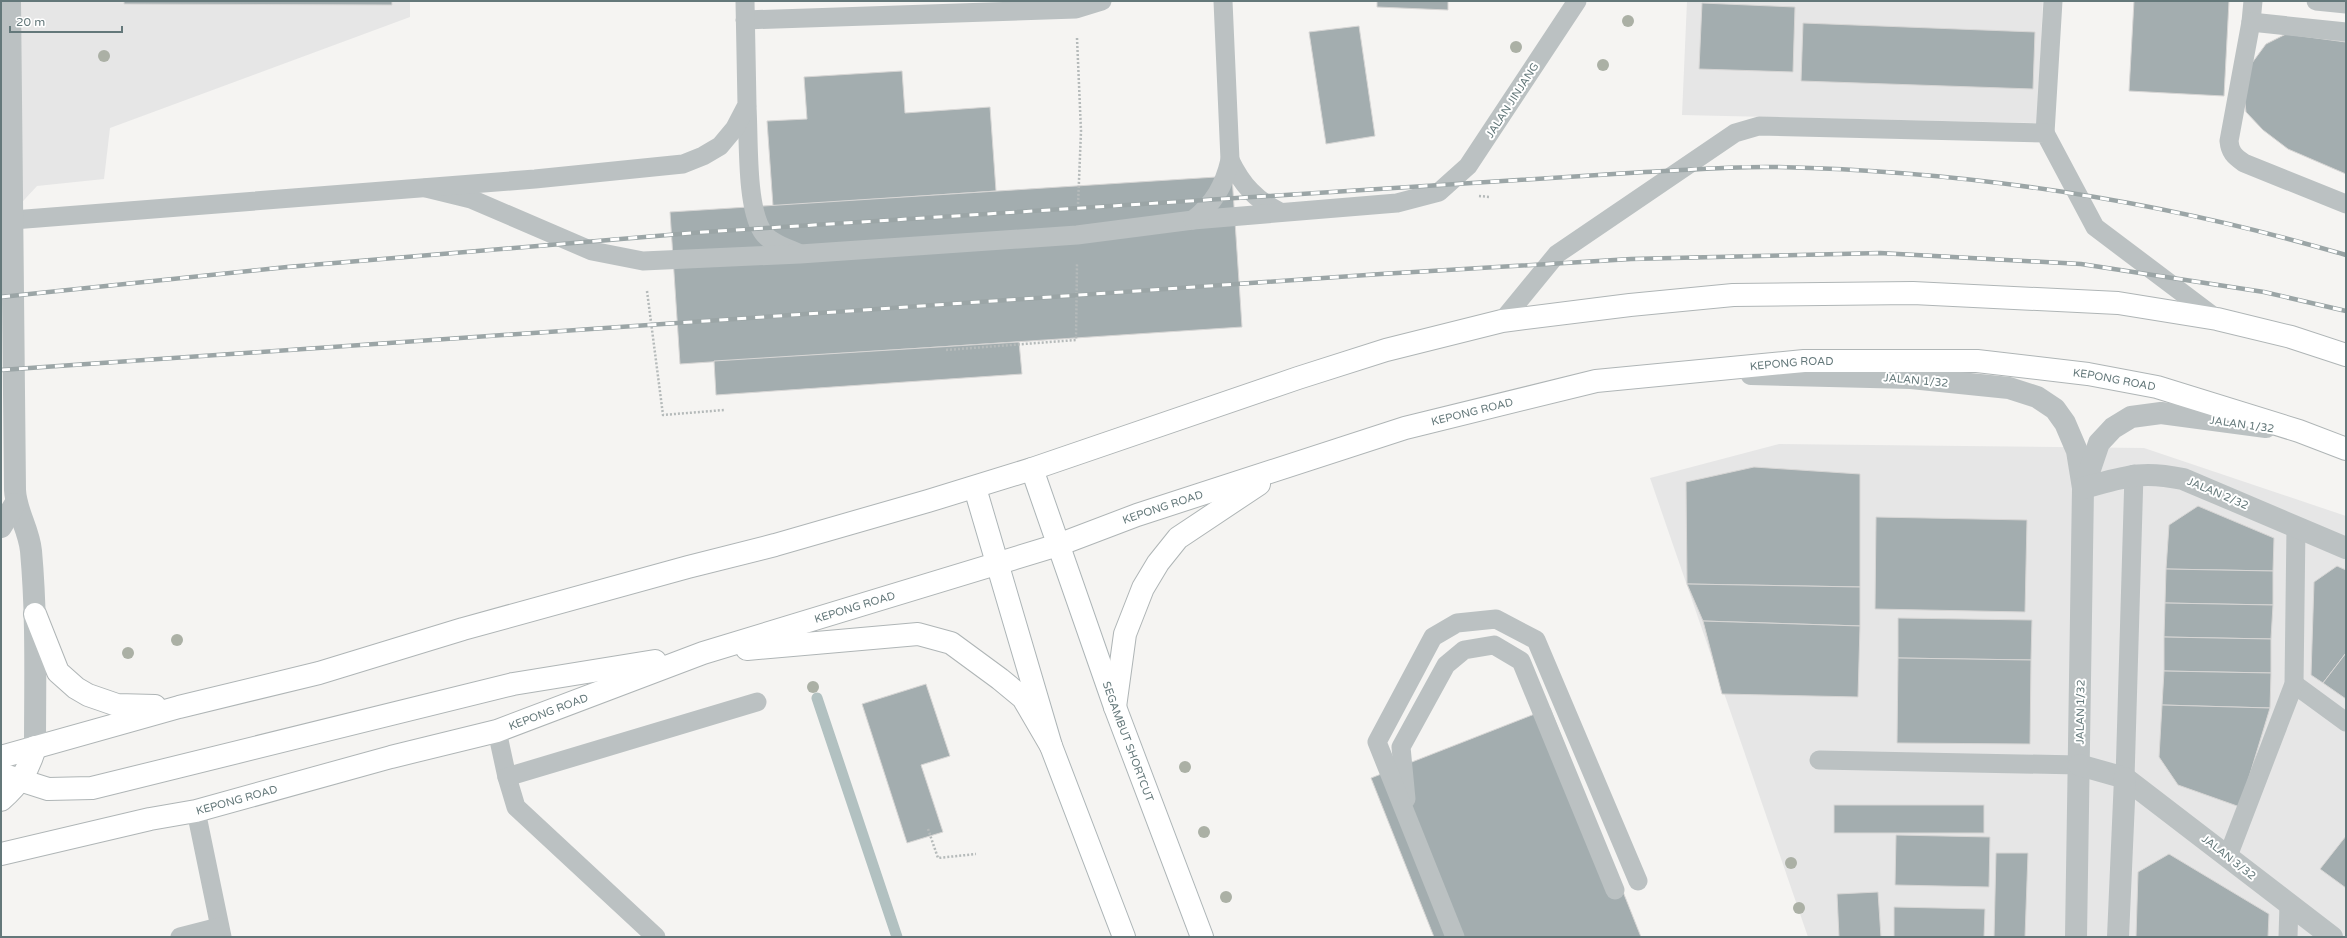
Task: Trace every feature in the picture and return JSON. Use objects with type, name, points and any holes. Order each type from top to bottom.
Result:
[{"type":"main road","points":[[1,757],[179,707],[319,673],[462,629],[688,567],[775,545],[975,488],[1305,376],[1429,338],[1502,321],[1630,304],[1733,295],[1912,293],[2118,303],[2217,319],[2343,352]]},
{"type":"main road","name":"KEPONG ROAD","points":[[1,854],[150,819],[196,811],[391,757],[497,731],[702,653],[1058,545],[1137,515],[1280,470],[1404,428],[1596,381],[1804,361],[1977,361],[2088,374],[2157,387],[2299,431],[2346,449]]},
{"type":"main road","name":"SEGAMBUT SHORTCUT","points":[[1032,469],[1115,707],[1202,937]]},
{"type":"main road","points":[[1115,707],[1125,634],[1143,588],[1158,563],[1178,538],[1280,470]]},
{"type":"main road","points":[[975,488],[1051,746],[1124,937]]},
{"type":"main road","points":[[35,614],[58,672],[76,688],[88,695],[118,705],[179,707]]},
{"type":"main road","points":[[11,778],[48,789],[92,788],[513,684],[702,653],[918,634],[942,639],[1000,679],[1023,698],[1051,746]]},
{"type":"main road","points":[[1,800],[11,778],[31,763],[35,748]]},
{"type":"street","points":[[10,1],[16,504],[27,530],[31,550],[35,614],[35,748]]},
{"type":"street","name":"JALAN 1/32","points":[[1686,372],[1911,378],[2009,388],[2037,397],[2055,409],[2066,423],[2077,451],[2084,488],[2076,937]]},
{"type":"street","name":"JALAN 1/32","points":[[2084,488],[2099,443],[2113,428],[2131,416],[2161,413],[2299,431]]},
{"type":"street","name":"JALAN 2/32","points":[[2084,488],[2134,474],[2156,473],[2183,479],[2346,548]]},
{"type":"street","points":[[1,527],[16,504]]},
{"type":"street","points":[[2079,765],[2124,778],[2118,937]]},
{"type":"street","name":"JALAN 3/32","points":[[2124,778],[2332,937]]},
{"type":"lane","points":[[745,1],[747,105],[754,210],[762,232],[779,244],[800,254]]},
{"type":"lane","points":[[745,20],[1076,10],[1102,1]]},
{"type":"lane","points":[[1193,220],[1208,207],[1217,196],[1225,181],[1230,160],[1222,1]]},
{"type":"lane","name":"JALAN JINJANG","points":[[1280,212],[1397,203],[1439,192],[1468,166],[1577,1]]},
{"type":"lane","points":[[2053,1],[2045,133],[2095,227],[2217,319]]},
{"type":"lane","points":[[2253,1],[2251,22],[2229,141],[2230,150],[2235,157],[2244,163],[2346,204]]},
{"type":"lane","points":[[2316,1],[2346,4]]},
{"type":"lane","points":[[2251,22],[2346,32]]},
{"type":"lane","points":[[13,220],[426,188],[683,164],[703,156],[720,146],[735,128],[747,105]]},
{"type":"lane","points":[[1502,321],[1557,254],[1735,133],[1746,128],[1759,126],[2045,133]]},
{"type":"lane","points":[[1230,160],[1239,179],[1250,193],[1262,203],[1280,212]]},
{"type":"lane","points":[[426,188],[471,199],[592,251],[644,261],[800,254],[1077,235],[1193,220],[1280,212]]},
{"type":"lane","points":[[12,193],[23,207],[34,214],[55,217]]},
{"type":"lane","points":[[2124,778],[2134,474]]},
{"type":"lane","points":[[2228,856],[2294,684],[2296,526]]},
{"type":"lane","points":[[1455,937],[1376,742],[1433,637],[1457,623],[1496,619],[1536,640],[1638,881]]},
{"type":"lane","points":[[1408,820],[1401,747],[1446,665],[1464,650],[1494,645],[1521,661],[1615,890]]},
{"type":"lane","points":[[2294,684],[2346,722]]},
{"type":"lane","points":[[507,776],[757,702]]},
{"type":"lane","points":[[497,731],[507,776],[516,807],[656,937]]},
{"type":"lane","points":[[1819,760],[2079,765]]},
{"type":"lane","points":[[180,937],[221,932],[196,811]]},
{"type":"lane","points":[[2288,937],[2289,904]]},
{"type":"path","points":[[946,350],[1076,340],[1077,235],[1081,131],[1076,10]]},
{"type":"path","points":[[644,261],[663,415],[724,410]]},
{"type":"path","points":[[928,829],[938,858],[976,854]]},
{"type":"shaded area","points":[[1,1],[410,1],[410,17],[110,128],[104,179],[37,186],[1,225]]},
{"type":"shaded area","points":[[1687,1],[2043,1],[2037,123],[1682,115]]},
{"type":"shaded area","points":[[1779,444],[2144,448],[2346,516],[2346,937],[1808,937],[1650,478]]},
{"type":"building","points":[[124,1],[392,1],[392,5],[124,4]]},
{"type":"building","points":[[1377,1],[1448,1],[1448,10],[1377,7]]},
{"type":"building","points":[[2134,1],[2229,1],[2224,96],[2129,91]]},
{"type":"building","points":[[1702,3],[1795,7],[1793,72],[1699,69]]},
{"type":"building","points":[[1803,23],[2035,32],[2033,89],[1801,81]]},
{"type":"building","points":[[1359,26],[1375,136],[1326,144],[1309,32]]},
{"type":"building","points":[[2286,34],[2346,42],[2346,174],[2288,149],[2263,130],[2246,112],[2243,87],[2252,63],[2266,44]]},
{"type":"building","points":[[902,71],[905,113],[990,107],[996,191],[773,206],[767,121],[807,119],[804,77]]},
{"type":"building","points":[[1232,176],[1242,327],[680,364],[670,212]]},
{"type":"building","points":[[1019,342],[1022,374],[716,395],[714,361]]},
{"type":"building","points":[[1754,467],[1860,474],[1860,587],[1687,584],[1686,482]]},
{"type":"building","points":[[2198,506],[2274,538],[2273,571],[2166,569],[2169,525]]},
{"type":"building","points":[[1876,517],[2027,520],[2025,612],[1875,609]]},
{"type":"building","points":[[2337,566],[2346,570],[2346,653],[2323,683],[2311,675],[2314,582]]},
{"type":"building","points":[[2166,569],[2273,571],[2273,605],[2165,603]]},
{"type":"building","points":[[1687,584],[1860,587],[1860,626],[1703,621]]},
{"type":"building","points":[[2165,603],[2273,605],[2271,639],[2164,637]]},
{"type":"building","points":[[1898,618],[2032,620],[2031,660],[1898,658]]},
{"type":"building","points":[[1703,621],[1860,626],[1858,697],[1722,694]]},
{"type":"building","points":[[2164,637],[2271,639],[2271,673],[2164,671]]},
{"type":"building","points":[[2346,653],[2346,699],[2323,683]]},
{"type":"building","points":[[1898,658],[2031,660],[2030,744],[1897,743]]},
{"type":"building","points":[[2164,671],[2271,673],[2270,708],[2162,705]]},
{"type":"building","points":[[926,684],[950,756],[921,765],[943,832],[907,843],[862,704]]},
{"type":"building","points":[[2162,705],[2270,708],[2240,807],[2178,785],[2159,757]]},
{"type":"building","points":[[1550,708],[1641,937],[1434,937],[1371,778]]},
{"type":"building","points":[[1834,805],[1984,805],[1984,833],[1834,833]]},
{"type":"building","points":[[1896,835],[1990,837],[1989,887],[1895,885]]},
{"type":"building","points":[[2346,836],[2346,888],[2320,869]]},
{"type":"building","points":[[1996,853],[2028,853],[2025,937],[1994,937]]},
{"type":"building","points":[[2169,854],[2269,914],[2268,937],[2136,937],[2138,872]]},
{"type":"building","points":[[1878,892],[1881,937],[1839,937],[1837,894]]},
{"type":"building","points":[[1894,907],[1985,909],[1984,937],[1894,937]]},
{"type":"waterway","points":[[817,698],[897,937]]},
{"type":"railway","points":[[1,297],[287,267],[704,232],[1743,167],[1848,170],[1921,175],[1993,182],[2064,192],[2136,204],[2206,219],[2277,236],[2346,255]]},
{"type":"railway","points":[[1,370],[1381,274],[1631,259],[1880,253],[2081,264],[2264,292],[2346,311]]}]
